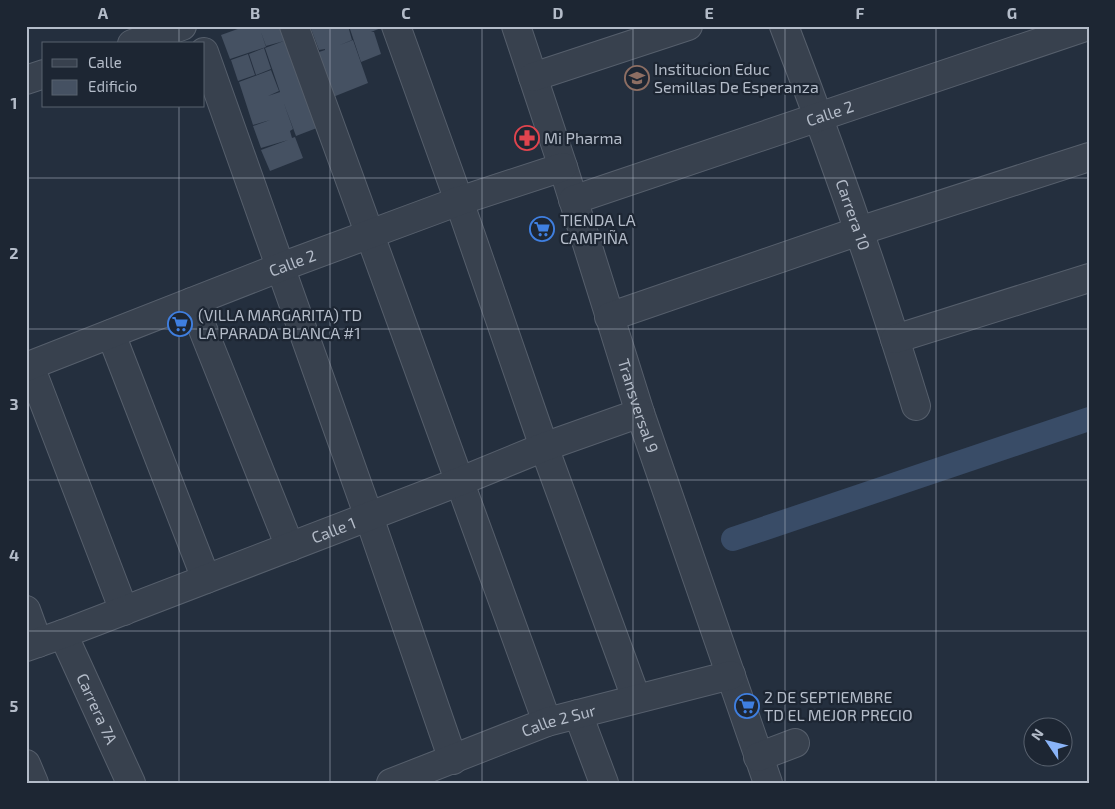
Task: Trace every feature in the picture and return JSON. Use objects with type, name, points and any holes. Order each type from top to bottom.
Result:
[{"type":"street","points":[[138,42],[182,26]]},
{"type":"street","points":[[194,26],[200,42]]},
{"type":"street","points":[[294,26],[461,481],[547,722]]},
{"type":"street","points":[[396,26],[460,201],[544,447],[636,698]]},
{"type":"street","name":"Transversal 9","points":[[516,26],[563,167],[640,413],[768,783]]},
{"type":"street","points":[[533,77],[688,26]]},
{"type":"street","name":"Carrera 10","points":[[784,26],[819,117],[859,231],[916,406]]},
{"type":"street","name":"Calle 2","points":[[573,200],[1088,26]]},
{"type":"street","points":[[205,55],[369,516],[453,760]]},
{"type":"street","points":[[26,80],[42,75]]},
{"type":"street","points":[[609,317],[859,231],[1089,157]]},
{"type":"street","name":"Calle 2","points":[[28,367],[369,234],[563,167]]},
{"type":"street","points":[[895,339],[1089,278]]},
{"type":"street","points":[[192,302],[290,547]]},
{"type":"street","points":[[111,334],[206,579]]},
{"type":"street","points":[[28,367],[124,610]]},
{"type":"street","name":"Calle 1","points":[[32,645],[461,481],[544,447],[640,413]]},
{"type":"street","points":[[26,610],[32,645]]},
{"type":"street","name":"Carrera 7A","points":[[63,634],[131,783]]},
{"type":"street","name":"Calle 2 Sur","points":[[391,783],[547,722],[731,675]]},
{"type":"street","points":[[578,714],[604,783]]},
{"type":"street","points":[[758,757],[795,744]]},
{"type":"street","points":[[26,764],[34,783]]},
{"type":"building","points":[[246,26],[297,26],[335,121],[296,136],[283,101],[293,129],[290,131],[292,138],[295,137],[303,158],[270,171],[261,150],[288,140],[261,148],[253,126],[270,120],[253,125],[239,82],[271,70],[279,91],[268,96],[280,92],[265,48],[284,41],[266,46],[261,32],[266,47],[230,59],[221,35]]},
{"type":"building","points":[[310,26],[348,26],[352,40],[340,45],[353,40],[368,83],[333,97],[319,52],[325,49],[319,50]]},
{"type":"building","points":[[349,26],[386,26],[371,32],[374,32],[381,54],[361,62]]},
{"type":"building","points":[[264,48],[271,69],[256,75],[249,54]]},
{"type":"building","points":[[248,54],[255,75],[238,81],[231,60]]},
{"type":"waterway","points":[[733,539],[1089,419]]},
{"type":"place","name":"Institucion Educ Semillas De Esperanza","points":[[637,78]]},
{"type":"place","name":"Mi Pharma","points":[[527,138]]},
{"type":"place","name":"TIENDA LA CAMPIÑA","points":[[542,229]]},
{"type":"place","name":"(VILLA MARGARITA) TD LA PARADA BLANCA #1","points":[[180,324]]},
{"type":"place","name":"2 DE SEPTIEMBRE TD EL MEJOR PRECIO","points":[[747,706]]}]
